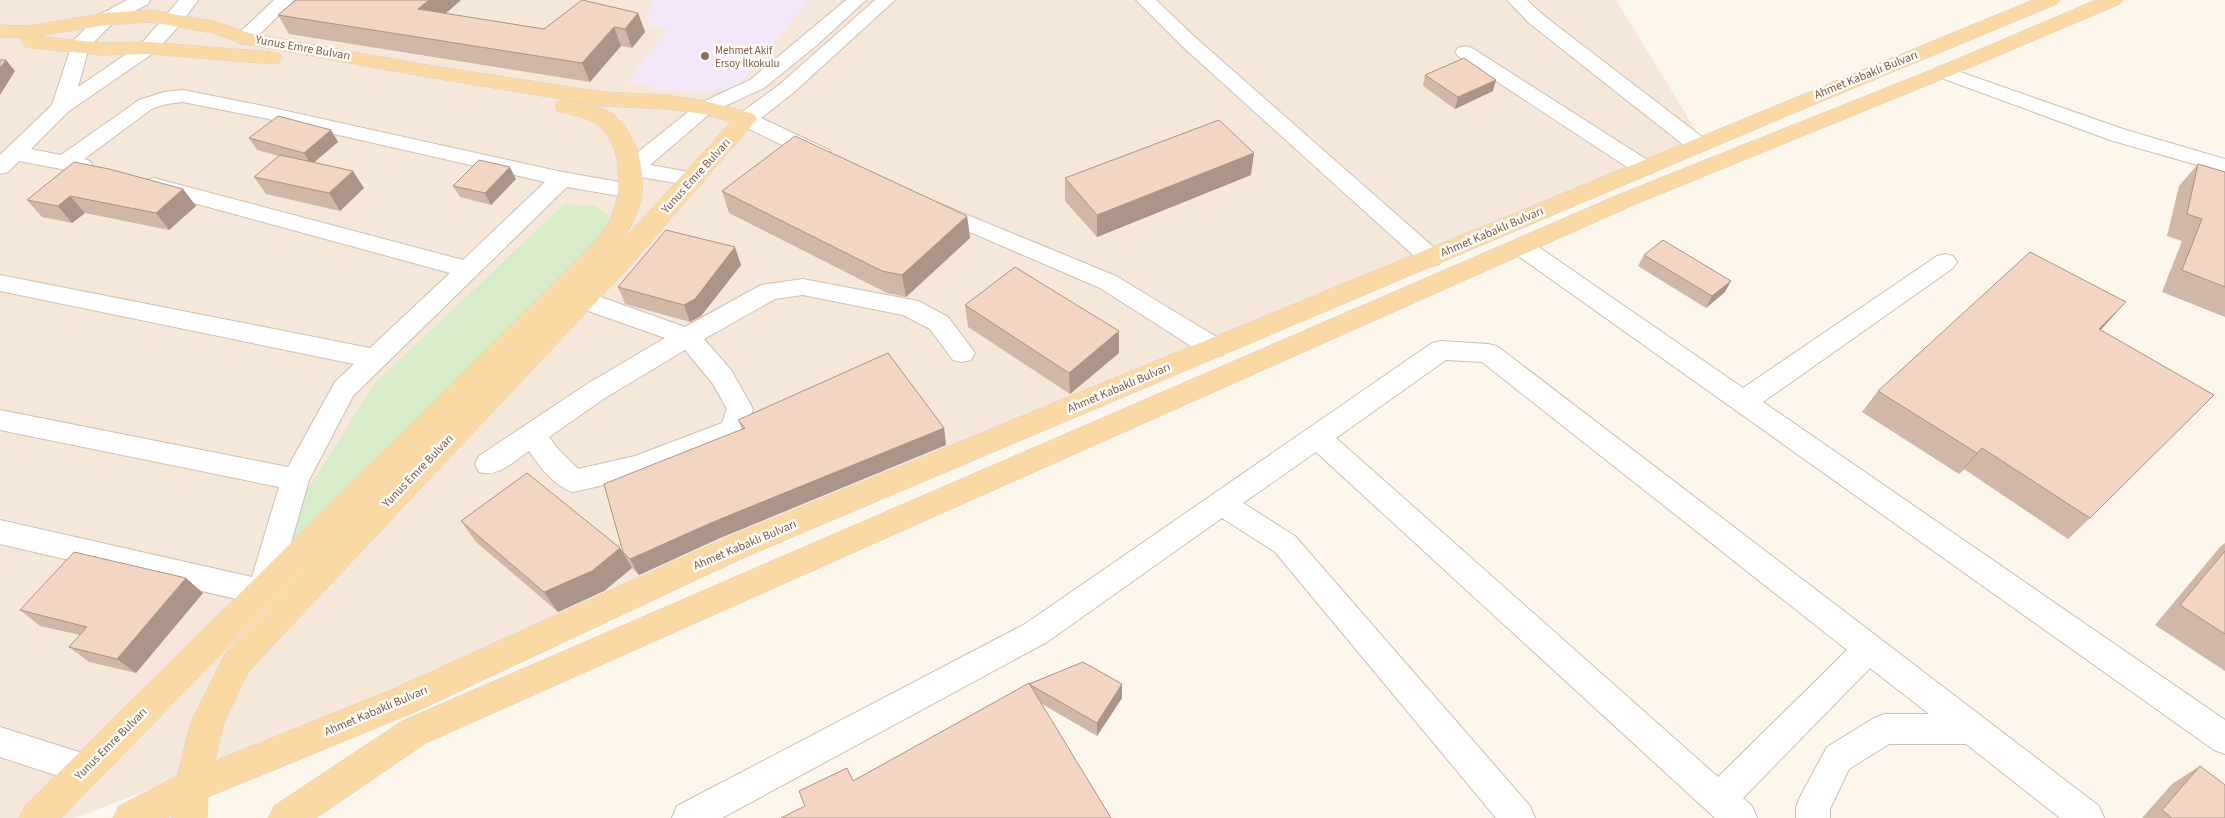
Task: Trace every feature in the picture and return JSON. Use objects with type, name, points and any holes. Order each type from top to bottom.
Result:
[{"type":"main road","name":"Ahmet Kabaklı Bulvarı","points":[[131,818],[191,803],[402,701],[732,550],[1698,145],[2050,0]]},
{"type":"main road","name":"Ahmet Kabaklı Bulvarı","points":[[288,817],[414,732],[1643,193],[1943,72],[2113,0]]},
{"type":"main road","name":"Yunus Emre Bulvarı","points":[[0,31],[27,32],[106,19],[151,16],[172,22],[217,28],[245,38],[421,70],[603,99],[666,102],[705,108],[746,119],[622,259],[237,662],[208,722],[191,803]]},
{"type":"main road","name":"Yunus Emre Bulvarı","points":[[0,40],[80,45],[102,49],[148,48],[264,57],[519,97],[597,114],[612,126],[616,132],[627,156],[631,180],[625,215],[609,239],[574,278],[37,818]]},
{"type":"street","points":[[62,108],[80,45],[106,19],[141,0]]},
{"type":"street","points":[[7,160],[62,108],[148,48],[189,0]]},
{"type":"street","points":[[245,38],[285,0]]},
{"type":"street","points":[[631,180],[705,108],[757,84],[857,0]]},
{"type":"street","points":[[836,162],[746,119],[786,89],[886,0]]},
{"type":"street","points":[[1145,0],[1190,43],[1431,258]]},
{"type":"street","points":[[1516,0],[1536,20],[1698,145]]},
{"type":"street","points":[[1465,52],[1644,168]]},
{"type":"street","points":[[1943,72],[2118,135],[2225,166]]},
{"type":"street","points":[[66,162],[146,104],[164,98],[183,96],[264,112],[562,179],[693,180]]},
{"type":"street","points":[[7,160],[66,162],[104,172]]},
{"type":"street","points":[[0,532],[262,592],[296,479],[344,389],[562,179]]},
{"type":"street","points":[[133,180],[469,270]]},
{"type":"street","points":[[912,199],[1108,282],[1214,348]]},
{"type":"street","points":[[1522,247],[2225,739]]},
{"type":"street","points":[[1743,402],[1945,262]]},
{"type":"street","points":[[0,282],[376,359]]},
{"type":"street","points":[[489,464],[596,391],[770,291],[803,287],[909,307],[939,323],[962,353]]},
{"type":"street","points":[[532,434],[548,457],[573,481],[600,478],[664,457],[733,430],[740,409],[722,377],[688,337],[582,300]]},
{"type":"street","points":[[689,818],[1036,633],[1441,350],[1488,354],[2087,818]]},
{"type":"street","points":[[0,420],[296,479]]},
{"type":"street","points":[[1317,436],[1729,809],[1869,648]]},
{"type":"street","points":[[1221,503],[1285,544],[1518,818]]},
{"type":"street","points":[[1813,818],[1814,807],[1838,758],[1885,728],[1972,729]]},
{"type":"street","points":[[0,742],[86,769]]},
{"type":"shaded area","points":[[0,0],[1616,0],[1700,137],[285,737],[75,818],[0,818]]},
{"type":"shaded area","name":"Mehmet Akif Ersoy İlkokulu","points":[[652,0],[809,0],[737,87],[718,91],[667,90],[626,82],[667,30],[648,25],[647,13],[652,6]]},
{"type":"green space","points":[[564,204],[595,206],[608,215],[609,224],[602,237],[288,552],[305,494],[375,383]]},
{"type":"building","points":[[296,0],[429,0],[418,9],[544,29],[582,0],[638,13],[625,29],[614,27],[582,63],[278,15]]},
{"type":"building","points":[[1464,58],[1496,80],[1458,97],[1425,75]]},
{"type":"building","points":[[0,60],[6,60],[0,68]]},
{"type":"building","points":[[278,116],[331,130],[304,153],[249,138]]},
{"type":"building","points":[[1219,120],[1254,153],[1097,215],[1065,178]]},
{"type":"building","points":[[795,136],[967,216],[902,275],[882,271],[722,191]]},
{"type":"building","points":[[280,155],[353,171],[329,193],[254,177]]},
{"type":"building","points":[[479,160],[510,167],[485,193],[453,186]]},
{"type":"building","points":[[74,162],[109,169],[183,189],[156,213],[70,196],[58,206],[27,200]]},
{"type":"building","points":[[2198,164],[2225,172],[2225,287],[2182,270],[2202,219],[2187,214]]},
{"type":"building","points":[[666,230],[735,247],[695,299],[684,305],[618,287]]},
{"type":"building","points":[[1663,240],[1731,281],[1712,296],[1644,255]]},
{"type":"building","points":[[2030,252],[2126,302],[2099,329],[2214,395],[2090,518],[1982,448],[1977,453],[1878,391]]},
{"type":"building","points":[[1015,267],[1119,331],[1069,373],[965,305]]},
{"type":"building","points":[[888,353],[944,428],[713,522],[630,559],[623,552],[604,484],[745,428],[738,420]]},
{"type":"building","points":[[527,473],[620,548],[592,571],[544,592],[461,521]]},
{"type":"building","points":[[2225,551],[2225,634],[2180,605]]},
{"type":"building","points":[[74,552],[186,578],[117,659],[69,647],[87,627],[20,610]]},
{"type":"building","points":[[1083,662],[1122,684],[1097,723],[1029,684]]},
{"type":"building","points":[[1029,683],[1111,818],[781,818],[805,806],[799,791],[847,768],[853,781]]},
{"type":"building","points":[[2200,766],[2225,785],[2225,818],[2172,818],[2162,810]]},
{"type":"place","name":"Mehmet Akif Ersoy İlkokulu","points":[[705,56]]}]
